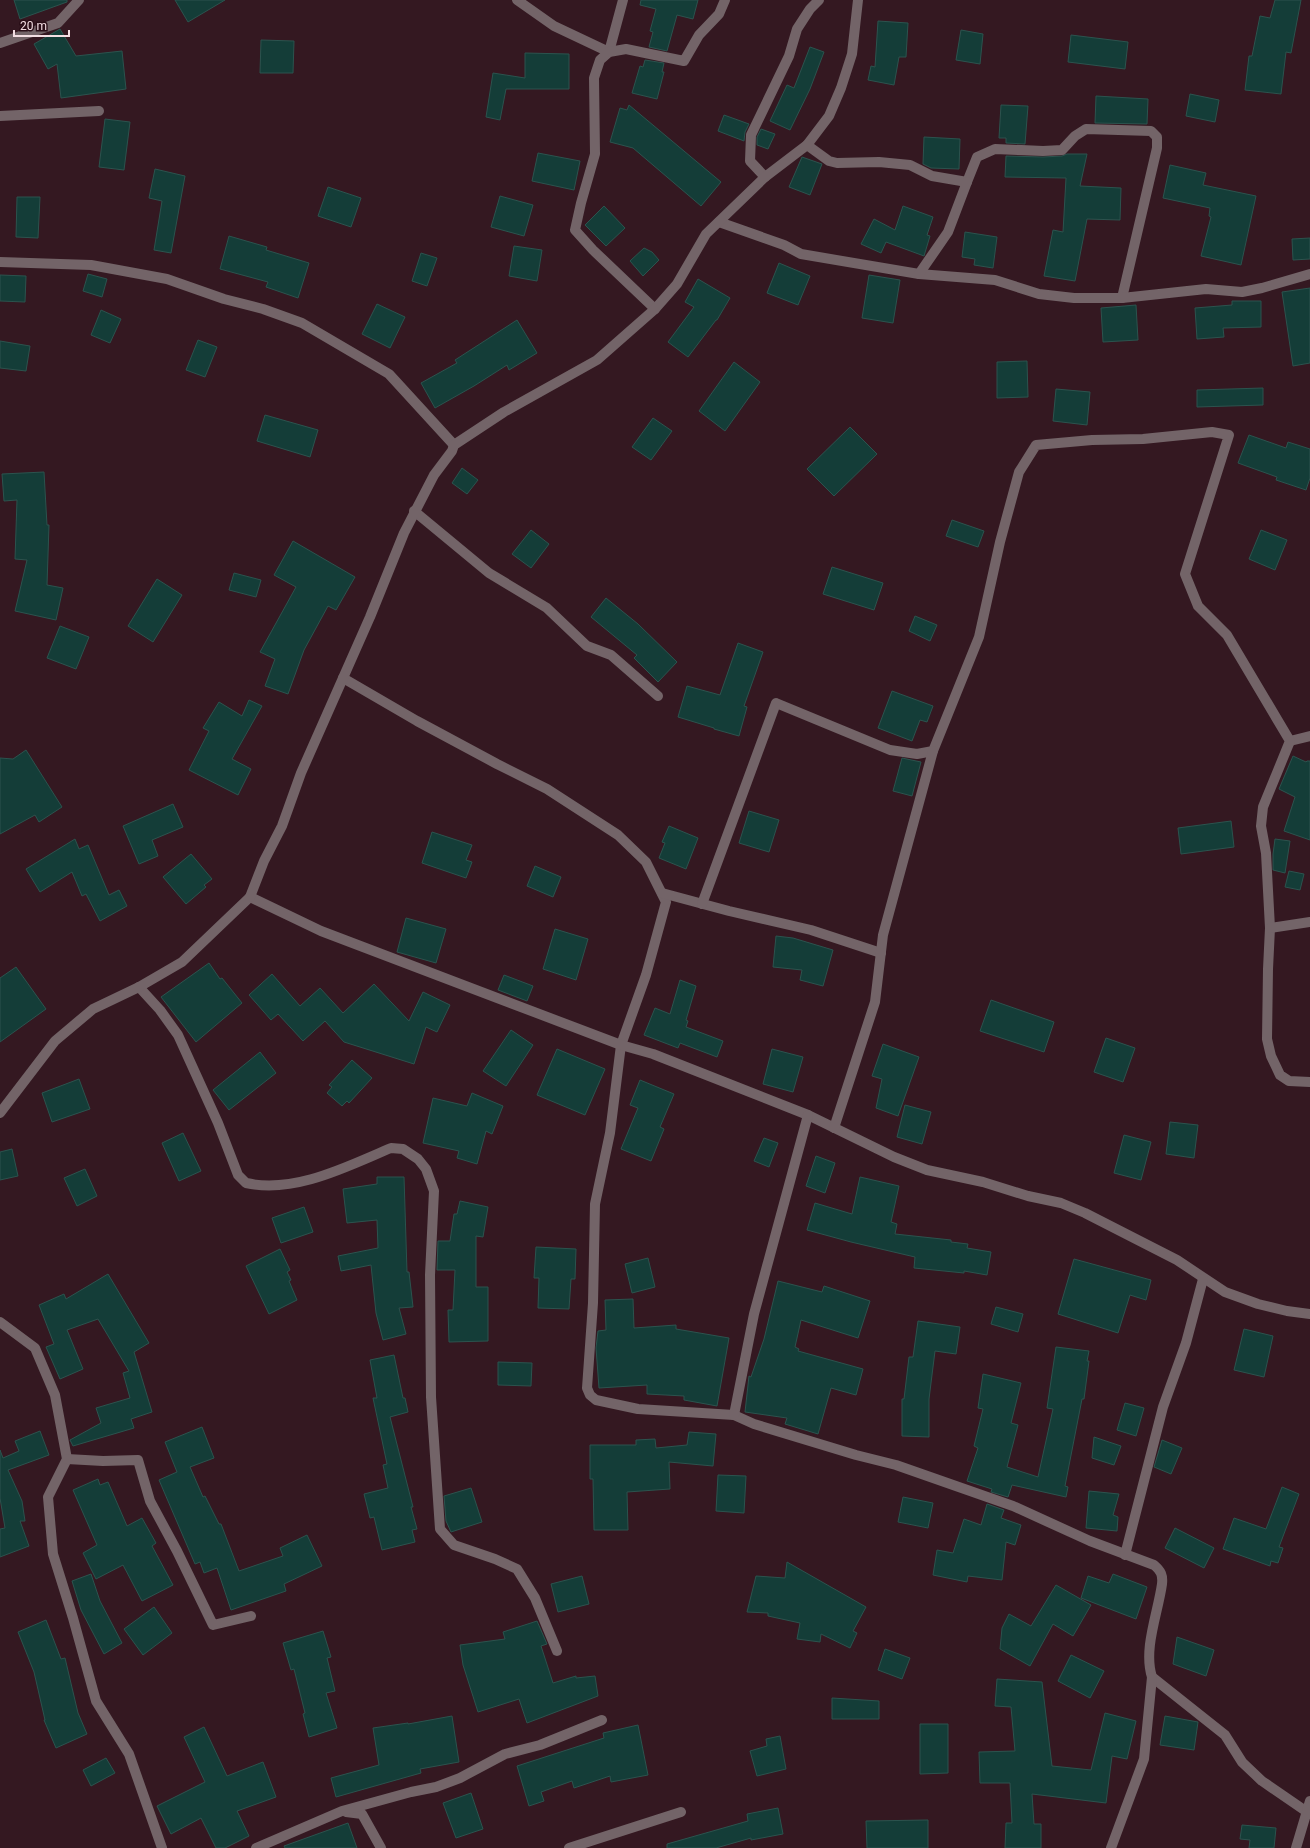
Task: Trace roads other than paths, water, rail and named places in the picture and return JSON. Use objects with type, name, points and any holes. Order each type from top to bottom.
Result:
[{"type":"street","points":[[0,44],[58,23],[79,0]]},
{"type":"street","points":[[517,0],[554,26],[609,52]]},
{"type":"street","points":[[609,52],[622,0]]},
{"type":"street","points":[[655,309],[593,250],[575,230],[595,154],[594,78],[600,60],[609,52],[626,49],[684,61],[699,35],[719,14],[725,0]]},
{"type":"street","points":[[765,177],[750,160],[751,135],[789,56],[798,29],[810,9],[819,0]]},
{"type":"street","points":[[0,1112],[55,1041],[93,1009],[139,987],[182,962],[250,897],[264,861],[282,826],[301,773],[414,511],[434,475],[452,451],[454,445],[504,412],[597,360],[655,309],[677,284],[706,234],[765,177],[807,145],[829,116],[841,88],[852,54],[858,0]]},
{"type":"street","points":[[0,116],[98,111]]},
{"type":"street","points":[[919,274],[948,232],[977,157],[995,149],[1043,151],[1062,150],[1075,136],[1086,129],[1151,132],[1156,137],[1158,148],[1122,298]]},
{"type":"street","points":[[807,145],[829,161],[837,164],[879,162],[910,165],[932,176],[967,182]]},
{"type":"street","points":[[719,222],[784,245],[801,254],[919,274],[995,280],[1040,294],[1074,298],[1122,298],[1206,289],[1242,292],[1262,288],[1310,274]]},
{"type":"street","points":[[0,262],[91,265],[167,279],[224,299],[263,309],[302,323],[389,374],[454,445]]},
{"type":"street","points":[[834,1128],[875,1002],[885,927],[933,752],[979,637],[1000,542],[1019,472],[1036,446],[1092,440],[1143,439],[1212,432],[1229,435],[1185,574],[1198,606],[1227,635],[1290,741]]},
{"type":"street","points":[[414,511],[489,573],[547,608],[587,646],[611,655],[658,696]]},
{"type":"street","points":[[343,678],[424,725],[547,789],[618,835],[646,862],[666,902],[646,975],[621,1045],[610,1133],[595,1204],[593,1303],[587,1388],[590,1395],[596,1400],[638,1409],[734,1415],[754,1424],[856,1455],[896,1465],[1013,1506],[1090,1541],[1154,1565],[1160,1570],[1163,1576],[1159,1608],[1148,1651],[1148,1666],[1152,1677],[1144,1759],[1111,1848]]},
{"type":"street","points":[[702,904],[776,703],[890,750],[917,754],[933,752]]},
{"type":"street","points":[[1290,741],[1310,736]]},
{"type":"street","points":[[1290,741],[1263,807],[1261,817],[1266,853],[1270,928],[1267,1039],[1271,1056],[1277,1071],[1289,1081],[1310,1082]]},
{"type":"street","points":[[662,893],[811,930],[881,953]]},
{"type":"street","points":[[250,897],[321,931],[621,1045],[652,1054],[808,1115],[894,1157],[928,1170],[983,1182],[1028,1196],[1061,1203],[1085,1213],[1177,1260],[1203,1279],[1225,1292],[1258,1304],[1287,1311],[1310,1314]]},
{"type":"street","points":[[1270,928],[1310,922]]},
{"type":"street","points":[[139,987],[160,1010],[178,1035],[218,1122],[238,1175],[246,1183],[283,1184],[322,1177],[391,1148],[397,1147],[403,1148],[418,1159],[426,1169],[434,1191],[430,1275],[431,1397],[440,1529],[454,1545],[495,1559],[517,1569],[535,1598],[557,1651]]},
{"type":"street","points":[[734,1415],[754,1314],[808,1115]]},
{"type":"street","points":[[1125,1554],[1163,1406],[1186,1343],[1203,1279]]},
{"type":"street","points":[[0,1322],[35,1348],[55,1395],[67,1459],[48,1497],[53,1554],[73,1618],[96,1701],[129,1754],[162,1848]]},
{"type":"street","points":[[67,1459],[104,1461],[138,1460],[150,1501],[177,1551],[212,1625],[251,1616]]},
{"type":"street","points":[[1152,1677],[1225,1735],[1242,1762],[1262,1781],[1308,1813]]},
{"type":"street","points":[[256,1848],[287,1833],[342,1811],[411,1792],[436,1787],[460,1778],[505,1754],[540,1745],[602,1720]]},
{"type":"street","points":[[1296,1848],[1308,1813],[1310,1801]]},
{"type":"street","points":[[342,1811],[362,1814],[381,1848]]},
{"type":"street","points":[[569,1848],[681,1812]]}]
